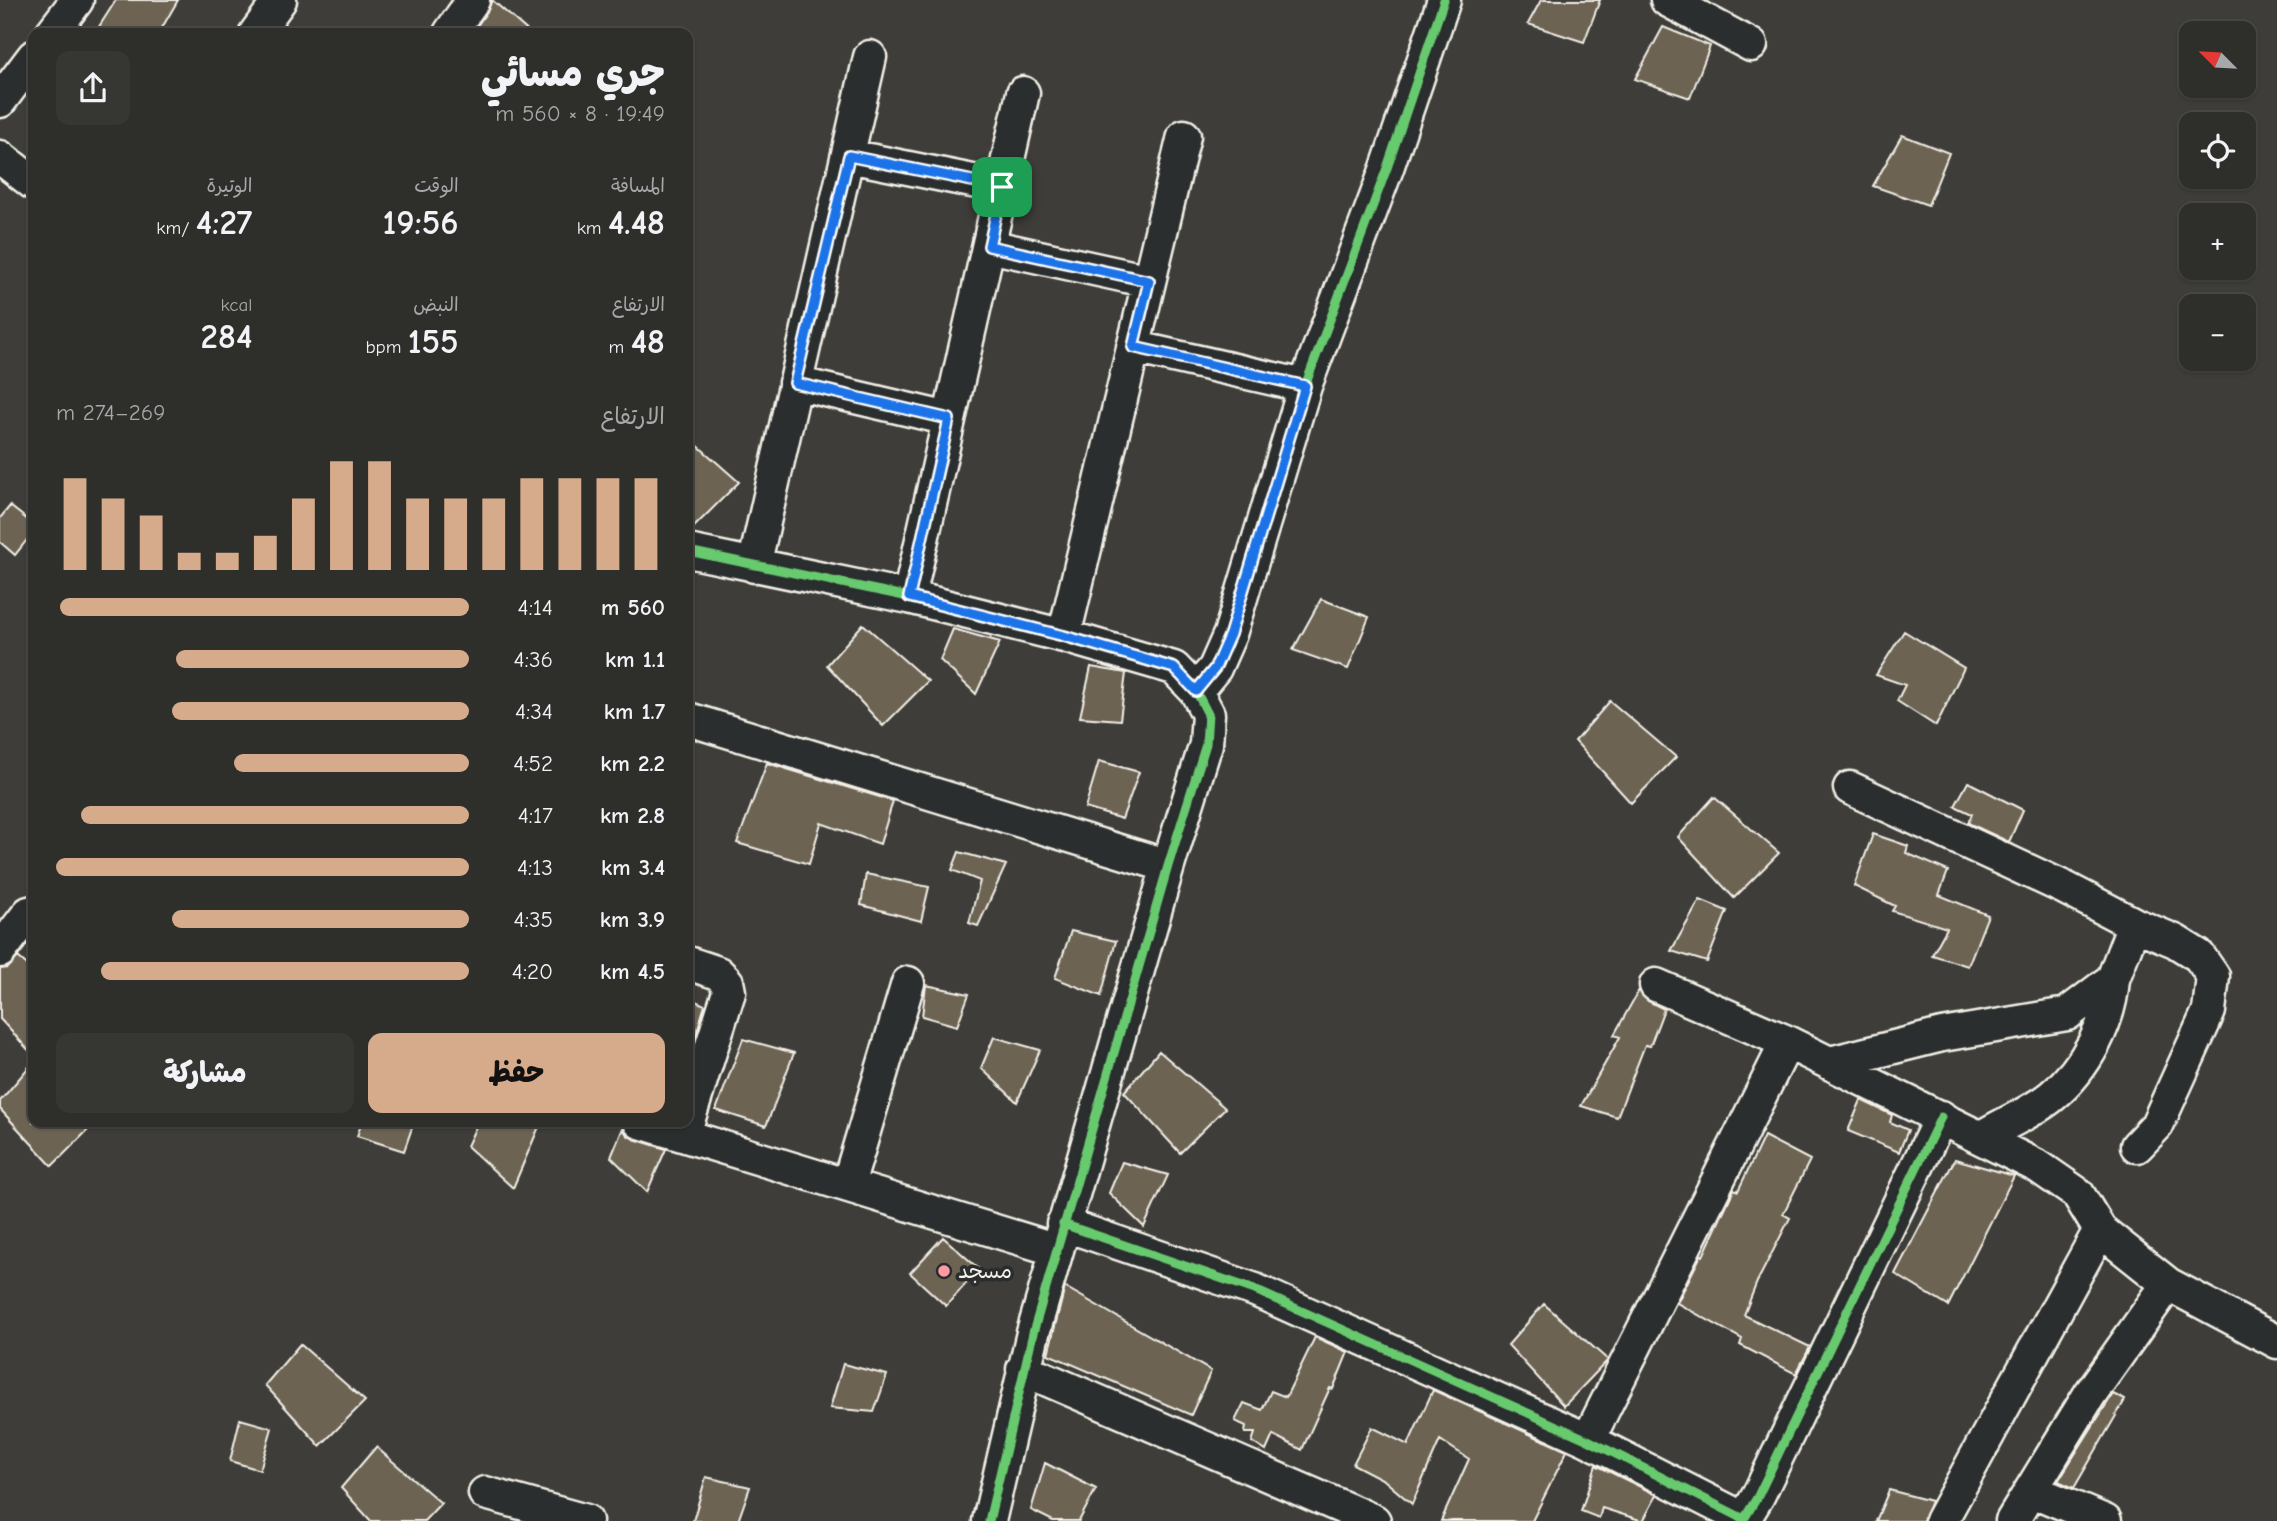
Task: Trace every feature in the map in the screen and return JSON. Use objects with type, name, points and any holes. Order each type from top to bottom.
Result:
[{"type":"street","points":[[56,28],[77,0]]},
{"type":"street","points":[[260,28],[280,0]]},
{"type":"street","points":[[453,28],[473,0]]},
{"type":"street","points":[[1196,691],[1215,668],[1230,634],[1305,386],[1387,168],[1444,0]]},
{"type":"street","points":[[1667,0],[1751,45]]},
{"type":"street","points":[[754,566],[870,57]]},
{"type":"street","points":[[0,101],[28,64]]},
{"type":"street","points":[[909,597],[1023,93]]},
{"type":"street","points":[[1064,636],[1184,136]]},
{"type":"street","points":[[849,156],[1002,187]]},
{"type":"street","points":[[0,157],[28,179]]},
{"type":"street","points":[[989,246],[1149,281]]},
{"type":"street","points":[[1133,347],[1305,386]]},
{"type":"street","points":[[795,383],[949,419]]},
{"type":"street","points":[[693,552],[909,597],[1064,636],[1174,668],[1196,691],[1208,714],[1206,744],[1168,866],[1023,1369],[989,1521]]},
{"type":"street","points":[[693,721],[1168,866]]},
{"type":"street","points":[[1850,788],[2065,888],[2134,924],[2175,941],[2199,956],[2213,976],[2209,1011],[2157,1125],[2137,1146]]},
{"type":"street","points":[[0,950],[28,914]]},
{"type":"street","points":[[1982,1137],[2052,1096],[2087,1058],[2112,1000],[2113,979],[2134,924]]},
{"type":"street","points":[[693,965],[718,973],[727,982],[729,992],[693,1104]]},
{"type":"street","points":[[1830,1063],[1942,1035],[2067,1014],[2113,979]]},
{"type":"street","points":[[848,1185],[908,983]]},
{"type":"street","points":[[1656,985],[1787,1042],[2039,1167],[2078,1194],[2100,1230],[2168,1284],[2277,1342]]},
{"type":"street","points":[[1588,1440],[1787,1042]]},
{"type":"street","points":[[689,1127],[848,1185],[1060,1237],[1255,1290],[1588,1440],[1746,1520],[1941,1117]]},
{"type":"street","points":[[1941,1521],[2100,1230]]},
{"type":"street","points":[[2012,1521],[2090,1394],[2168,1284]]},
{"type":"street","points":[[1023,1369],[1374,1521]]},
{"type":"street","points":[[2031,1490],[2105,1521]]},
{"type":"street","points":[[485,1493],[586,1521]]},
{"type":"building","points":[[116,0],[178,0],[162,28],[98,28]]},
{"type":"building","points":[[492,0],[524,28],[475,28]]},
{"type":"building","points":[[1541,0],[1600,0],[1584,42],[1528,24]]},
{"type":"building","points":[[1663,27],[1710,46],[1690,98],[1635,79]]},
{"type":"building","points":[[1902,135],[1949,153],[1928,205],[1873,186]]},
{"type":"building","points":[[693,441],[739,482],[693,528]]},
{"type":"building","points":[[10,506],[28,520],[28,538],[15,555],[0,542],[0,518]]},
{"type":"building","points":[[1321,599],[1369,617],[1348,669],[1293,650]]},
{"type":"building","points":[[863,624],[928,681],[883,726],[827,665]]},
{"type":"building","points":[[953,629],[1000,642],[976,694],[940,660]]},
{"type":"building","points":[[1904,631],[1964,668],[1936,726],[1897,701],[1905,685],[1876,675]]},
{"type":"building","points":[[1091,667],[1126,673],[1120,720],[1080,717]]},
{"type":"building","points":[[1610,701],[1676,757],[1631,803],[1575,741]]},
{"type":"building","points":[[1099,761],[1139,772],[1122,819],[1085,808]]},
{"type":"building","points":[[767,763],[893,801],[880,844],[821,823],[809,864],[737,843]]},
{"type":"building","points":[[1968,782],[2023,810],[2009,842],[1968,823],[1972,814],[1955,806]]},
{"type":"building","points":[[1714,797],[1779,853],[1734,898],[1678,837]]},
{"type":"building","points":[[1873,834],[1908,846],[1906,853],[1948,871],[1939,895],[1988,915],[1968,966],[1932,955],[1947,928],[1892,911],[1895,906],[1854,886]]},
{"type":"building","points":[[959,852],[1006,865],[978,926],[969,923],[980,881],[952,870]]},
{"type":"building","points":[[866,874],[929,887],[921,921],[861,905]]},
{"type":"building","points":[[1700,900],[1727,911],[1707,962],[1671,951]]},
{"type":"building","points":[[1071,931],[1116,941],[1101,996],[1055,978]]},
{"type":"building","points":[[18,957],[28,966],[28,1050],[0,1019],[0,969],[8,968]]},
{"type":"building","points":[[926,985],[969,994],[957,1026],[922,1016]]},
{"type":"building","points":[[1639,990],[1648,1001],[1664,1009],[1650,1046],[1645,1045],[1617,1117],[1581,1106],[1620,1037],[1614,1035]]},
{"type":"building","points":[[693,1000],[705,1005],[693,1045]]},
{"type":"building","points":[[994,1037],[1040,1050],[1017,1102],[981,1068]]},
{"type":"building","points":[[743,1039],[794,1053],[766,1126],[716,1110]]},
{"type":"building","points":[[1159,1051],[1225,1108],[1180,1153],[1124,1092]]},
{"type":"building","points":[[28,1068],[28,1127],[91,1127],[52,1166],[0,1109],[0,1101]]},
{"type":"building","points":[[1861,1100],[1892,1115],[1890,1122],[1908,1130],[1899,1152],[1848,1131]]},
{"type":"building","points":[[360,1127],[412,1127],[404,1151],[357,1136]]},
{"type":"building","points":[[476,1127],[539,1127],[513,1188],[467,1146]]},
{"type":"building","points":[[623,1128],[627,1135],[634,1139],[666,1149],[647,1192],[611,1157]]},
{"type":"building","points":[[1764,1136],[1810,1160],[1783,1214],[1790,1218],[1757,1282],[1744,1315],[1810,1347],[1796,1374],[1740,1345],[1742,1339],[1677,1303],[1701,1255],[1703,1256],[1734,1189],[1738,1191]]},
{"type":"building","points":[[1955,1159],[2014,1176],[1948,1306],[1895,1274]]},
{"type":"building","points":[[1122,1162],[1168,1175],[1144,1227],[1109,1193]]},
{"type":"building","name":"مسجد","points":[[943,1237],[979,1269],[946,1306],[910,1273]]},
{"type":"building","points":[[1065,1287],[1211,1371],[1191,1415],[1048,1354]]},
{"type":"building","points":[[1544,1304],[1608,1360],[1564,1406],[1508,1345]]},
{"type":"building","points":[[1315,1337],[1348,1352],[1333,1389],[1330,1388],[1302,1450],[1273,1435],[1266,1451],[1252,1442],[1255,1433],[1245,1433],[1246,1426],[1235,1421],[1244,1403],[1262,1410],[1271,1391],[1286,1397]]},
{"type":"building","points":[[300,1344],[365,1401],[320,1446],[265,1385]]},
{"type":"building","points":[[843,1364],[887,1375],[874,1412],[830,1408]]},
{"type":"building","points":[[1433,1390],[1567,1451],[1532,1521],[1441,1521],[1469,1459],[1440,1440],[1412,1504],[1384,1480],[1353,1464],[1372,1427],[1408,1445]]},
{"type":"building","points":[[2113,1394],[2125,1400],[2074,1488],[2058,1481]]},
{"type":"building","points":[[240,1419],[272,1428],[260,1470],[230,1461]]},
{"type":"building","points":[[376,1447],[441,1503],[424,1521],[371,1521],[341,1488]]},
{"type":"building","points":[[1045,1463],[1096,1489],[1079,1521],[1053,1521],[1031,1510]]},
{"type":"building","points":[[1596,1465],[1657,1495],[1643,1521],[1602,1508],[1599,1518],[1581,1511]]},
{"type":"building","points":[[706,1477],[750,1487],[738,1521],[693,1521]]},
{"type":"building","points":[[1889,1490],[1931,1501],[1923,1521],[1876,1521]]},
{"type":"cycle path","points":[[1196,691],[1215,668],[1230,634],[1305,386],[1387,168],[1444,0]]},
{"type":"cycle path","points":[[693,552],[909,597],[1064,636],[1174,668],[1196,691],[1208,714],[1206,744],[1033,1333],[989,1521]]},
{"type":"cycle path","points":[[1063,1224],[1255,1290],[1588,1440],[1744,1519],[1758,1496],[1941,1117]]},
{"type":"place","name":"مسجد","points":[[944,1271]]},
{"type":"route","points":[[849,156],[1002,187],[989,246],[1149,281],[1133,347],[1305,386],[1230,634],[1215,668],[1196,691],[1174,668],[1064,636],[909,597],[949,419],[795,383],[849,156]]}]
